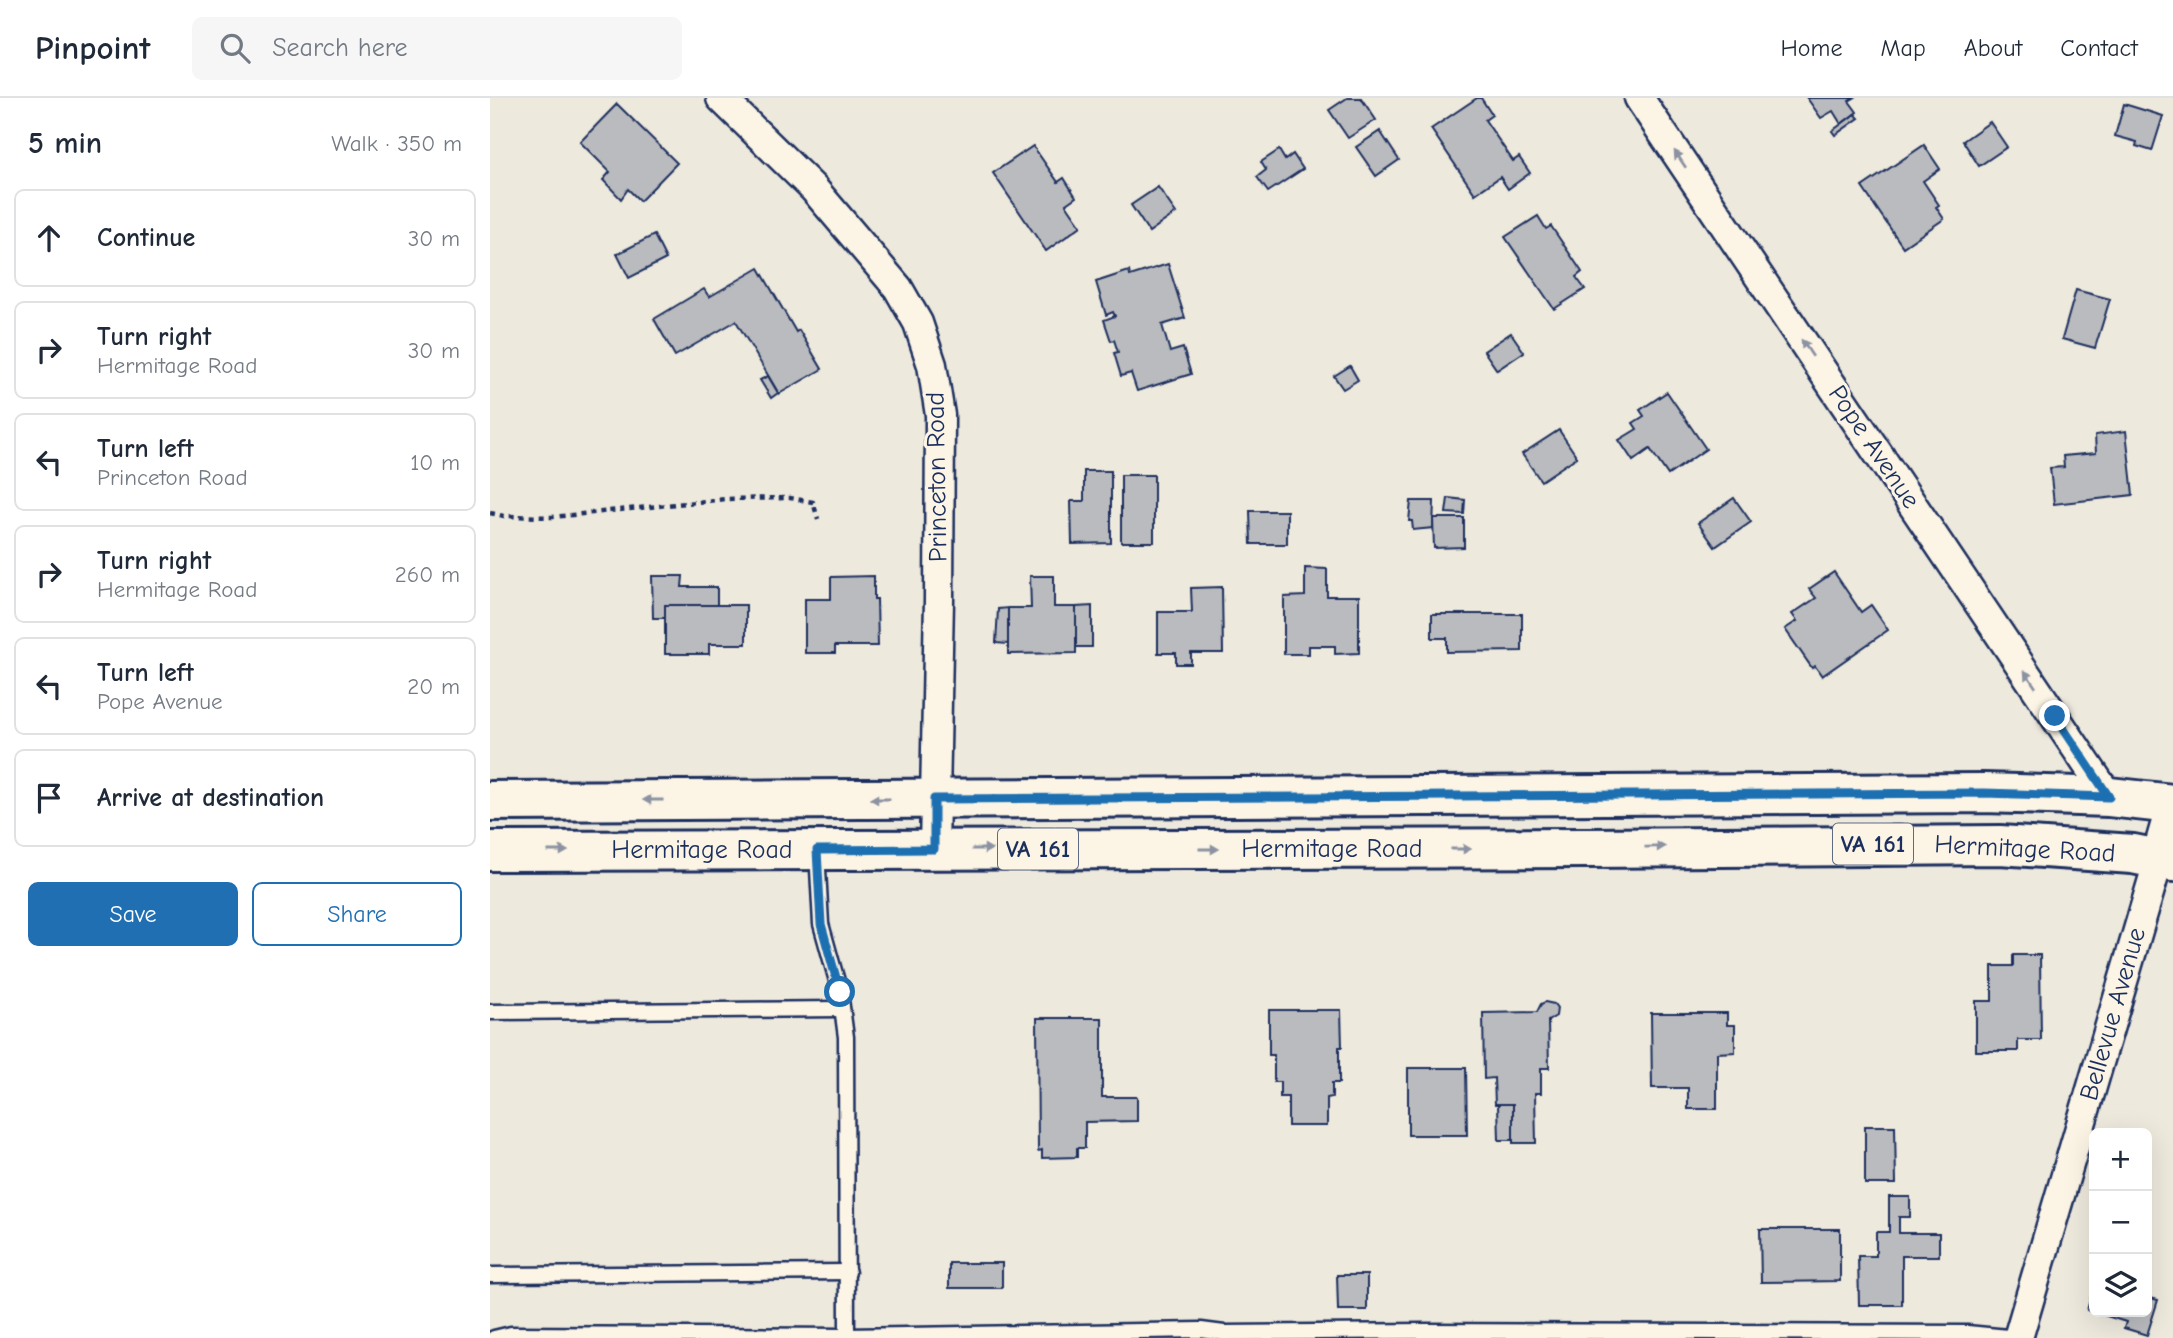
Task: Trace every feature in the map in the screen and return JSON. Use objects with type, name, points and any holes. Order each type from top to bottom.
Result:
[{"type":"main road","name":"Hermitage Road","points":[[490,801],[1984,793],[2109,797],[2173,804]]},
{"type":"main road","name":"Hermitage Road","points":[[490,851],[1988,845],[2070,848],[2133,854],[2166,861]]},
{"type":"street","name":"Princeton Road","points":[[721,98],[814,189],[898,288],[918,323],[932,365],[940,415],[934,849]]},
{"type":"street","name":"Pope Avenue","points":[[1639,98],[2109,797]]},
{"type":"street","name":"Bellevue Avenue","points":[[2018,1338],[2166,861],[2173,810]]},
{"type":"lane","points":[[817,850],[821,924],[840,992],[846,1037],[848,1337]]},
{"type":"lane","points":[[490,1012],[842,1009]]},
{"type":"lane","points":[[490,1275],[848,1272]]},
{"type":"lane","points":[[494,1338],[511,1334],[848,1337],[1201,1330],[1226,1336],[1424,1331],[1967,1333],[2018,1338]]},
{"type":"path","points":[[490,513],[504,516],[554,517],[686,502],[790,498],[813,502],[818,519]]},
{"type":"building","points":[[1347,98],[1361,98],[1376,120],[1348,138],[1329,110]]},
{"type":"building","points":[[1477,98],[1481,98],[1492,115],[1485,120],[1513,161],[1519,157],[1530,173],[1508,189],[1500,177],[1475,194],[1431,129]]},
{"type":"building","points":[[1807,98],[1854,98],[1849,101],[1857,112],[1841,124],[1833,111],[1821,118]]},
{"type":"building","points":[[617,104],[677,163],[640,201],[628,189],[621,199],[603,180],[610,172],[580,142]]},
{"type":"building","points":[[2124,104],[2163,116],[2152,151],[2136,146],[2137,142],[2115,136]]},
{"type":"building","points":[[1855,114],[1859,118],[1835,135],[1832,131]]},
{"type":"building","points":[[1990,122],[2007,147],[1979,166],[1963,141]]},
{"type":"building","points":[[1380,131],[1399,160],[1376,176],[1356,147]]},
{"type":"building","points":[[1924,145],[1940,169],[1923,181],[1939,205],[1936,207],[1944,219],[1903,247],[1862,187]]},
{"type":"building","points":[[1033,146],[1058,182],[1064,178],[1076,197],[1066,204],[1081,226],[1046,251],[993,173]]},
{"type":"building","points":[[1279,150],[1285,160],[1293,154],[1303,169],[1268,192],[1257,177],[1266,170],[1261,162]]},
{"type":"building","points":[[1158,187],[1176,213],[1149,232],[1131,205]]},
{"type":"building","points":[[1538,216],[1546,229],[1551,226],[1582,272],[1576,277],[1585,289],[1554,309],[1505,237]]},
{"type":"building","points":[[654,235],[666,259],[629,278],[617,254]]},
{"type":"building","points":[[1168,264],[1185,318],[1162,325],[1170,352],[1183,348],[1191,374],[1137,391],[1131,373],[1121,376],[1114,353],[1118,352],[1104,320],[1115,316],[1113,312],[1106,315],[1096,282],[1129,271],[1130,276]]},
{"type":"building","points":[[759,268],[796,332],[799,330],[822,369],[779,394],[736,321],[675,356],[654,319],[704,289],[709,297]]},
{"type":"building","points":[[2076,290],[2110,299],[2095,348],[2062,339]]},
{"type":"building","points":[[1511,333],[1524,352],[1497,370],[1484,351]]},
{"type":"building","points":[[1350,366],[1358,380],[1343,389],[1334,376]]},
{"type":"building","points":[[768,376],[778,393],[771,398],[760,380]]},
{"type":"building","points":[[1667,392],[1706,449],[1668,475],[1650,449],[1633,461],[1619,440],[1637,429],[1633,423],[1644,416],[1640,410]]},
{"type":"building","points":[[1559,430],[1577,457],[1541,481],[1522,454]]},
{"type":"building","points":[[2126,431],[2133,495],[2054,504],[2050,468],[2064,467],[2063,456],[2096,453],[2095,435]]},
{"type":"building","points":[[1084,471],[1111,471],[1111,543],[1072,544],[1071,501],[1084,501]]},
{"type":"building","points":[[1121,475],[1154,475],[1154,542],[1121,542]]},
{"type":"building","points":[[1448,498],[1465,500],[1464,514],[1446,513]]},
{"type":"building","points":[[1734,498],[1751,522],[1715,547],[1698,523]]},
{"type":"building","points":[[1411,501],[1434,501],[1433,528],[1413,530],[1412,521],[1409,521]]},
{"type":"building","points":[[1250,511],[1287,511],[1287,544],[1251,544]]},
{"type":"building","points":[[1433,518],[1464,518],[1464,547],[1434,548]]},
{"type":"building","points":[[1305,568],[1327,569],[1327,596],[1359,596],[1359,653],[1335,654],[1335,646],[1309,646],[1309,654],[1284,654],[1284,597],[1305,596]]},
{"type":"building","points":[[1834,572],[1861,612],[1871,605],[1888,630],[1822,676],[1815,666],[1812,668],[1785,629],[1797,621],[1792,614],[1816,598],[1809,589]]},
{"type":"building","points":[[652,576],[683,576],[682,587],[717,587],[717,605],[665,605],[665,618],[653,618]]},
{"type":"building","points":[[874,576],[878,646],[835,646],[835,653],[805,653],[805,599],[831,599],[831,577]]},
{"type":"building","points":[[1030,576],[1054,576],[1054,607],[1076,607],[1076,653],[1008,654],[1008,608],[1031,608]]},
{"type":"building","points":[[1222,587],[1223,653],[1191,653],[1191,664],[1176,664],[1176,653],[1158,653],[1158,612],[1192,612],[1191,588]]},
{"type":"building","points":[[665,605],[746,605],[746,644],[709,644],[709,654],[665,654]]},
{"type":"building","points":[[1092,606],[1092,647],[1076,647],[1076,607]]},
{"type":"building","points":[[1008,608],[1008,644],[996,643],[998,609]]},
{"type":"building","points":[[1432,614],[1522,614],[1522,651],[1447,652],[1447,638],[1432,638]]},
{"type":"building","points":[[2013,955],[2040,955],[2041,1040],[2018,1040],[2018,1051],[1976,1051],[1976,1001],[1992,1001],[1992,966],[2013,966]]},
{"type":"building","points":[[1545,1002],[1554,1004],[1557,1008],[1556,1016],[1548,1021],[1549,1068],[1541,1068],[1541,1093],[1535,1093],[1536,1143],[1513,1143],[1513,1104],[1495,1104],[1494,1078],[1484,1079],[1483,1013],[1537,1012]]},
{"type":"building","points":[[1269,1010],[1341,1010],[1339,1083],[1332,1083],[1332,1097],[1327,1098],[1327,1126],[1288,1126],[1288,1097],[1280,1097],[1280,1082],[1274,1082],[1274,1055],[1269,1055]]},
{"type":"building","points":[[1651,1013],[1727,1013],[1727,1025],[1735,1025],[1735,1052],[1717,1053],[1717,1109],[1688,1109],[1688,1088],[1652,1088]]},
{"type":"building","points":[[1037,1018],[1102,1018],[1102,1097],[1137,1097],[1137,1121],[1085,1122],[1085,1148],[1077,1148],[1077,1157],[1042,1158],[1042,1150],[1038,1151]]},
{"type":"building","points":[[1408,1068],[1466,1068],[1467,1135],[1408,1135]]},
{"type":"building","points":[[1498,1104],[1513,1104],[1513,1140],[1499,1140]]},
{"type":"building","points":[[1865,1126],[1895,1126],[1896,1184],[1865,1184]]},
{"type":"building","points":[[1889,1197],[1910,1197],[1910,1217],[1899,1217],[1899,1233],[1939,1233],[1939,1256],[1902,1256],[1902,1305],[1859,1305],[1858,1256],[1876,1256],[1876,1232],[1889,1232]]},
{"type":"building","points":[[1760,1229],[1840,1229],[1840,1281],[1761,1282]]},
{"type":"building","points":[[949,1263],[1002,1263],[1002,1288],[949,1288]]},
{"type":"building","points":[[1337,1275],[1367,1275],[1367,1310],[1338,1310]]},
{"type":"building","points":[[2152,1298],[2158,1300],[2147,1335],[2124,1328],[2126,1322],[2110,1317],[2152,1317]]},
{"type":"route","points":[[840,992],[821,924],[817,850],[934,849],[934,799],[1984,793],[2109,797],[2055,716]]}]
